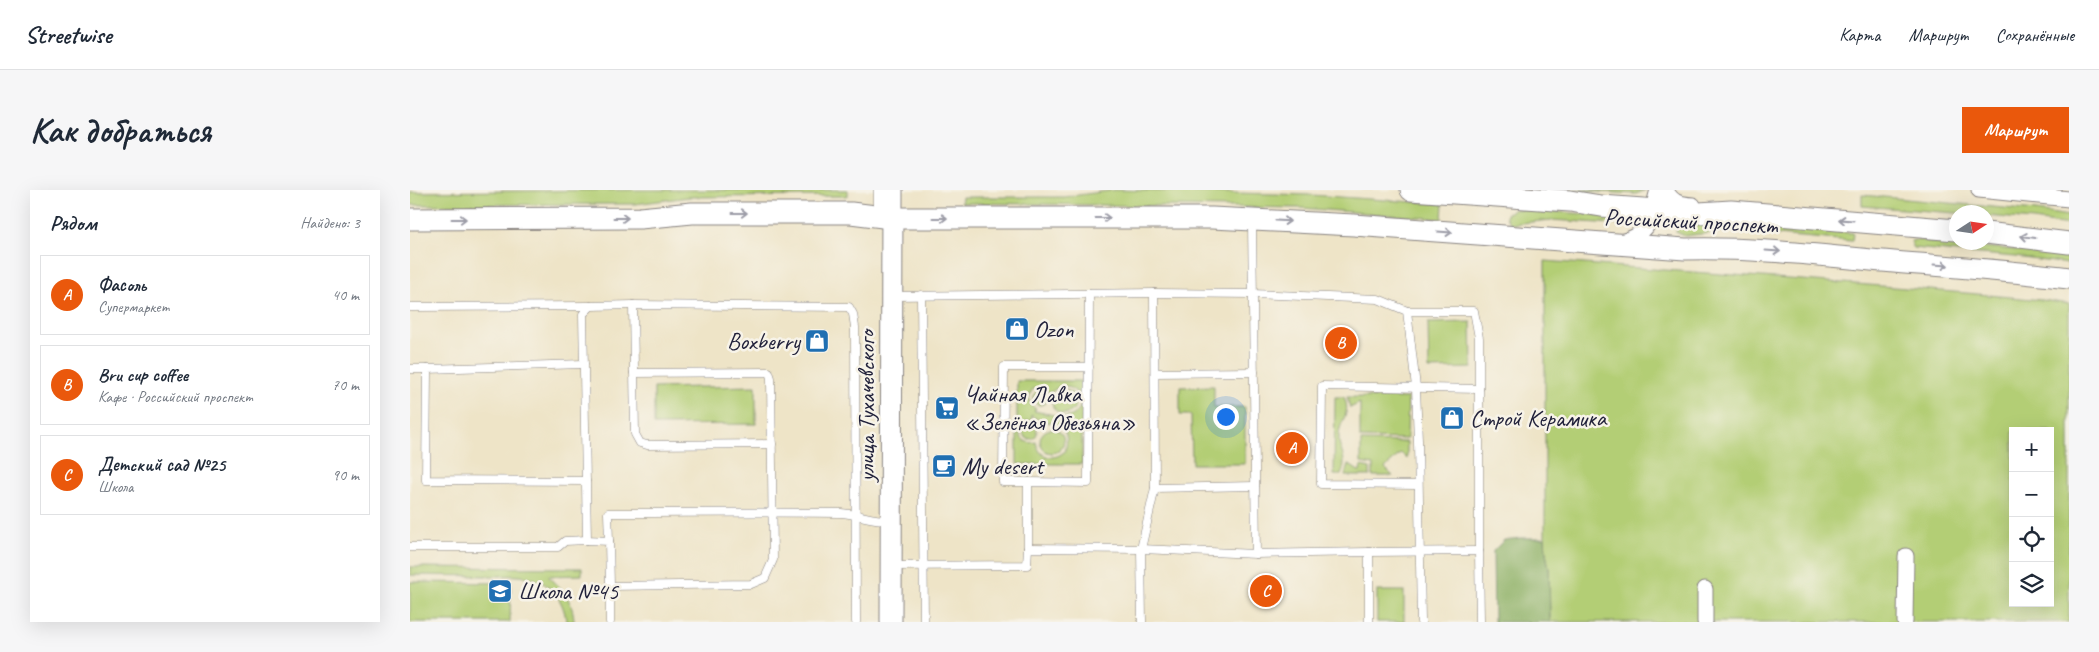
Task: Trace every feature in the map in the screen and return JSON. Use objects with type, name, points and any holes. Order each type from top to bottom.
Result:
[{"type":"main road","name":"улица Тухачевского","points":[[891,622],[892,296],[884,217],[892,190]]},
{"type":"main road","name":"Российский проспект","points":[[1411,190],[1489,193],[1601,206],[1656,200],[1699,213],[1731,211],[1949,229]]},
{"type":"main road","name":"Российский проспект","points":[[410,219],[640,218],[701,213],[851,213],[884,217],[1212,218],[1685,249],[1725,248],[1854,257],[2069,278]]},
{"type":"main road","points":[[1994,234],[2069,242]]},
{"type":"street","points":[[1666,190],[1672,200],[1680,204],[1731,211]]},
{"type":"street","points":[[1979,190],[2008,191],[2069,200]]},
{"type":"street","points":[[1614,244],[1631,240],[1646,230],[1656,200]]},
{"type":"street","points":[[1905,622],[1906,556]]},
{"type":"street","points":[[1705,589],[1705,622]]},
{"type":"lane","points":[[878,190],[884,217]]},
{"type":"lane","points":[[1252,220],[1256,554]]},
{"type":"lane","points":[[892,296],[1154,293],[1253,294],[1378,299],[1407,311],[1474,311],[1479,338],[1480,622]]},
{"type":"lane","points":[[1142,622],[1141,549],[1155,488],[1154,293]]},
{"type":"lane","points":[[1089,294],[1089,368],[1088,483],[1004,482],[1004,367],[1089,368]]},
{"type":"lane","points":[[921,295],[924,622]]},
{"type":"lane","points":[[633,305],[636,434],[640,443],[648,446],[772,444]]},
{"type":"lane","points":[[410,307],[633,305],[849,307],[853,314],[855,327],[856,622]]},
{"type":"lane","points":[[587,540],[583,314],[591,306]]},
{"type":"lane","points":[[1407,311],[1416,387],[1421,552],[1420,622]]},
{"type":"lane","points":[[410,369],[584,364]]},
{"type":"lane","points":[[427,369],[426,480],[586,481]]},
{"type":"lane","points":[[610,586],[751,584],[765,578],[773,560],[774,512],[771,378],[769,372],[634,372]]},
{"type":"lane","points":[[1155,373],[1254,372]]},
{"type":"lane","points":[[1418,485],[1321,484],[1322,386],[1479,389]]},
{"type":"lane","points":[[892,566],[1027,565],[1028,482]]},
{"type":"lane","points":[[1155,488],[1255,486]]},
{"type":"lane","points":[[610,622],[608,513],[774,512],[857,514],[879,521],[892,520]]},
{"type":"lane","points":[[410,547],[558,547],[565,541],[609,541]]},
{"type":"lane","points":[[1028,548],[1141,549],[1256,554],[1479,551]]},
{"type":"lane","points":[[1369,552],[1369,622]]},
{"type":"green space","points":[[848,190],[848,196],[689,197],[635,204],[410,205],[410,192]]},
{"type":"green space","points":[[1115,190],[1311,195],[1443,204],[1442,219],[1301,208],[961,203],[962,197],[1064,197]]},
{"type":"green space","points":[[1563,190],[1646,190],[1636,194]]},
{"type":"green space","points":[[1862,195],[1971,205],[1949,205],[1949,212],[1862,206]]},
{"type":"green space","points":[[1994,207],[2069,216],[2069,225],[1994,217]]},
{"type":"green space","points":[[1515,209],[1630,217],[1634,220],[1632,225],[1551,220],[1511,224],[1506,218],[1506,214]]},
{"type":"green space","points":[[1687,221],[1853,233],[1852,241],[1725,231],[1685,236],[1676,232],[1679,223]]},
{"type":"green space","points":[[1911,241],[1949,243],[1949,250],[1994,250],[1994,248],[2016,250],[2069,258],[2069,264],[1913,248]]},
{"type":"green space","points":[[1545,261],[1918,289],[2069,304],[2069,622],[1550,622],[1549,569],[1546,553]]},
{"type":"green space","points":[[1471,322],[1472,368],[1429,369],[1428,323]]},
{"type":"green space","points":[[1017,381],[1082,381],[1082,464],[1017,464]],"holes":[[[1060,386],[1070,388],[1078,394],[1081,402],[1075,414],[1058,419],[1054,415],[1034,411],[1036,409],[1029,400],[1033,389],[1042,387],[1050,393]],[[1031,415],[1057,425],[1063,430],[1067,440],[1064,452],[1051,457],[1043,455],[1036,442],[1030,443],[1021,438],[1020,429],[1026,421],[1032,420]]]},
{"type":"green space","points":[[756,386],[756,424],[654,425],[654,388]]},
{"type":"green space","points":[[1214,386],[1214,407],[1245,407],[1245,464],[1192,464],[1191,415],[1180,415],[1180,387]]},
{"type":"green space","points":[[1064,390],[1069,391],[1075,397],[1075,407],[1069,413],[1064,414],[1059,413],[1053,407],[1052,402],[1053,397],[1059,391]]},
{"type":"green space","points":[[1037,391],[1043,391],[1047,398],[1043,405],[1037,405],[1033,401],[1033,395]]},
{"type":"green space","points":[[1335,397],[1344,397],[1347,408],[1339,436],[1344,459],[1341,475],[1334,475]]},
{"type":"green space","points":[[1347,397],[1408,398],[1407,439],[1360,438],[1360,403],[1350,408]]},
{"type":"green space","points":[[1027,425],[1033,425],[1037,432],[1033,439],[1027,439],[1023,435],[1023,429]]},
{"type":"green space","points":[[1052,429],[1057,430],[1063,436],[1063,446],[1057,452],[1052,453],[1047,452],[1041,446],[1040,441],[1041,436],[1047,430]]},
{"type":"green space","points":[[1361,441],[1407,442],[1407,459],[1401,453],[1385,468],[1393,476],[1373,476],[1373,465],[1361,463]]},
{"type":"green space","points":[[1348,464],[1360,472],[1361,466],[1370,468],[1370,476],[1345,476]]},
{"type":"green space","points":[[1545,538],[1549,569],[1550,622],[1494,622],[1493,551],[1504,540]]},
{"type":"green space","points":[[410,567],[582,568],[582,575],[548,576],[566,596],[572,608],[574,622],[566,622],[561,603],[549,587],[532,578],[514,576],[410,575]]},
{"type":"green space","points":[[410,582],[511,583],[510,622],[410,622]]},
{"type":"green space","points":[[1377,591],[1404,591],[1404,622],[1377,622]]},
{"type":"place","name":"Ozon","points":[[1017,329]]},
{"type":"place","name":"Boxberry","points":[[817,341]]},
{"type":"place","name":"Bru cup coffee","points":[[1341,343]]},
{"type":"place","name":"Чайная Лавка «Зелёная Обезьяна»","points":[[947,408]]},
{"type":"place","name":"Строй Керамика","points":[[1452,418]]},
{"type":"place","name":"Фасоль","points":[[1292,448]]},
{"type":"place","name":"My desert","points":[[944,466]]},
{"type":"place","name":"Школа №45","points":[[500,591]]},
{"type":"place","name":"Детский сад №25","points":[[1266,591]]}]
